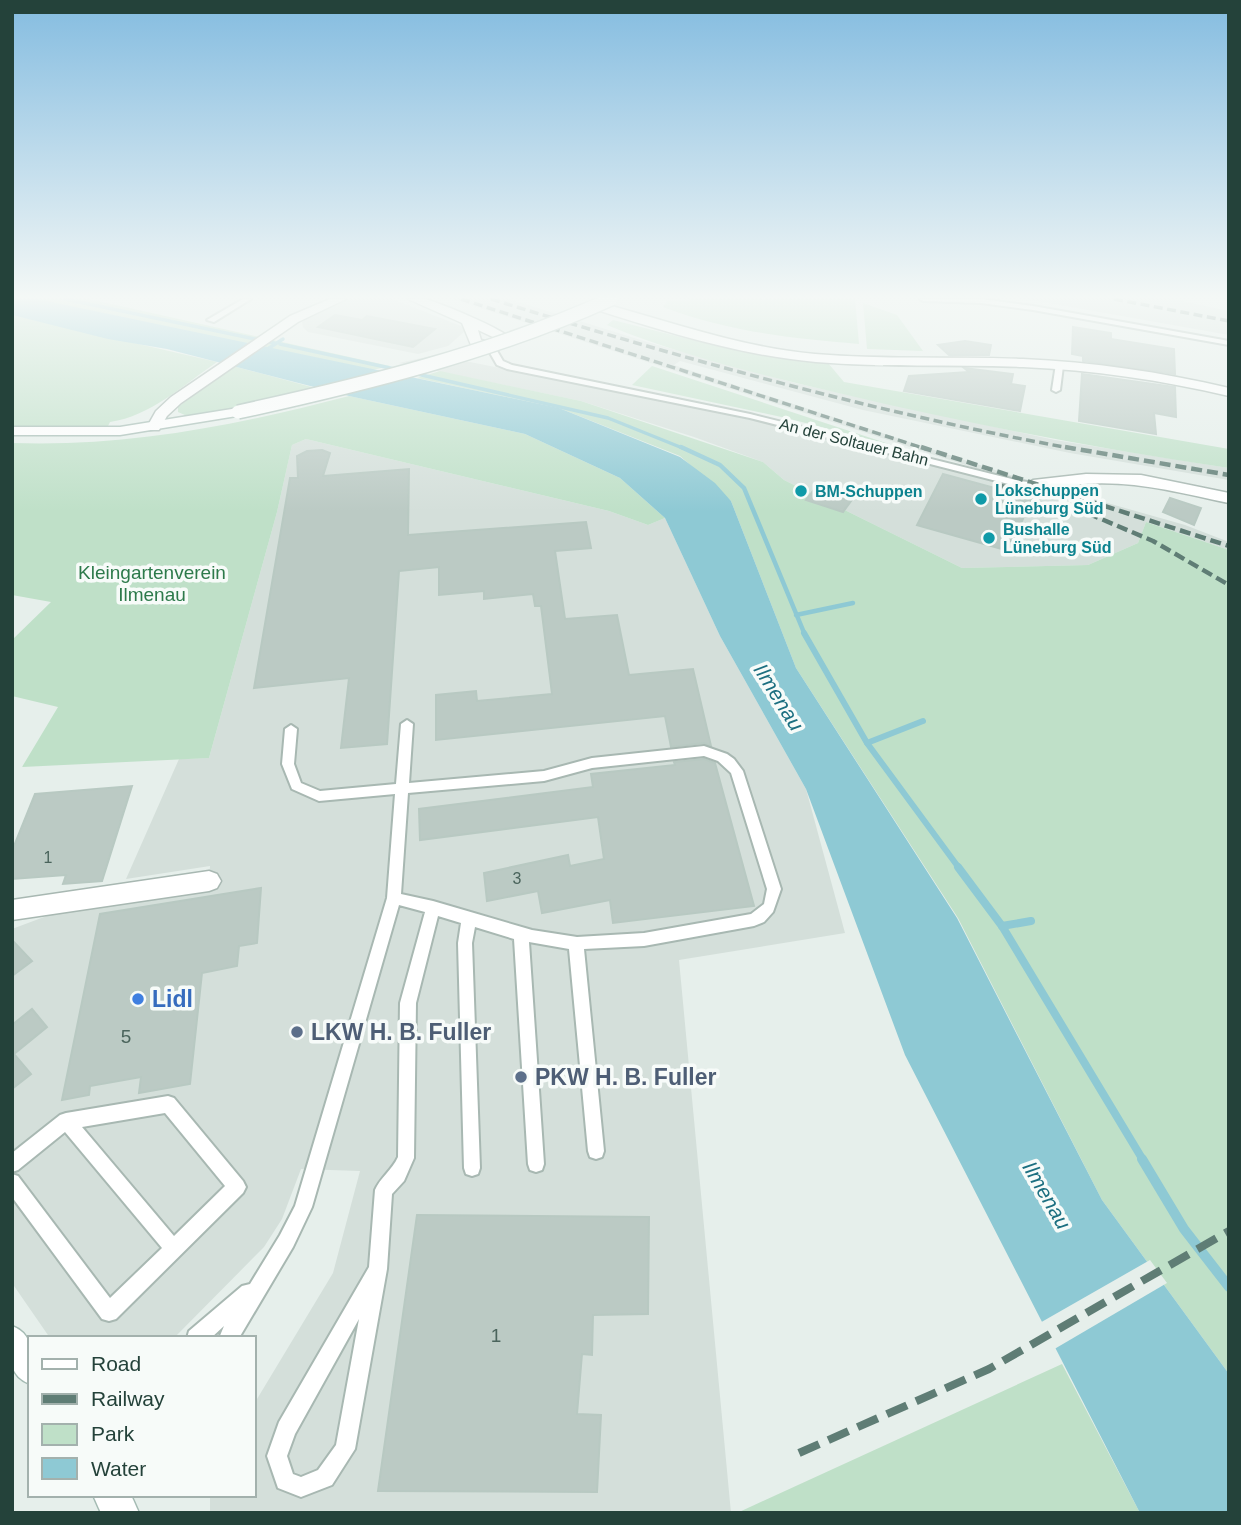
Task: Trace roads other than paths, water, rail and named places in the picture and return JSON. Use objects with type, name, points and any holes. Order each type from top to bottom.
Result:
[{"type":"street","points":[[154,427],[161,414],[176,400],[219,370]]},
{"type":"street","points":[[12,431],[120,431],[154,427],[238,412],[403,370]]},
{"type":"street","points":[[1090,370],[1186,383],[1229,392]]},
{"type":"street","name":"An der Soltauer Bahn","points":[[1033,485],[1086,479],[1141,480],[1229,498]]},
{"type":"street","points":[[12,910],[209,881]]},
{"type":"street","points":[[12,1342],[28,1365]]},
{"type":"street","points":[[112,1497],[121,1513]]},
{"type":"lane","name":"An der Soltauer Bahn","points":[[526,370],[750,416],[1033,485]]},
{"type":"lane","points":[[1056,390],[1058,370]]},
{"type":"lane","points":[[229,1336],[257,1286],[293,1231],[303,1208],[394,898],[399,862],[407,724]]},
{"type":"lane","points":[[291,729],[288,764],[296,786],[319,796],[544,776],[592,763],[704,751],[719,754],[730,761],[737,771],[774,889],[773,902],[765,915],[754,920],[640,939],[576,943],[521,932],[394,898]]},
{"type":"lane","points":[[378,1269],[286,1429],[277,1456],[285,1480],[301,1487],[325,1478],[345,1449],[378,1269],[384,1190],[398,1175],[406,1158],[408,1003],[433,907]]},
{"type":"lane","points":[[469,918],[465,943],[472,1168]]},
{"type":"lane","points":[[521,932],[536,1164]]},
{"type":"lane","points":[[576,943],[596,1151]]},
{"type":"lane","points":[[12,1164],[66,1121],[168,1104],[237,1187],[109,1312],[12,1182]]},
{"type":"lane","points":[[66,1121],[174,1249]]},
{"type":"lane","points":[[198,1336],[257,1286]]},
{"type":"water","name":"Ilmenau","points":[[249,370],[378,370],[559,408],[680,457],[715,483],[731,501],[796,668],[957,918],[1102,1200],[1229,1374],[1229,1513],[1140,1513],[905,1055],[806,789],[720,636],[665,518],[620,478],[525,434],[349,396]]},
{"type":"waterway","points":[[413,373],[608,418],[685,449]]},
{"type":"waterway","points":[[681,447],[720,465],[744,488],[797,615]]},
{"type":"waterway","points":[[797,615],[853,603]]},
{"type":"waterway","points":[[797,615],[805,634]]},
{"type":"waterway","points":[[805,634],[867,743]]},
{"type":"waterway","points":[[867,743],[923,721]]},
{"type":"waterway","points":[[867,743],[959,868]]},
{"type":"waterway","points":[[958,867],[1002,926]]},
{"type":"waterway","points":[[1002,926],[1031,921]]},
{"type":"waterway","points":[[1002,926],[1143,1160]]},
{"type":"waterway","points":[[1142,1159],[1184,1229],[1229,1287]]},
{"type":"railway","points":[[682,370],[926,449]]},
{"type":"railway","points":[[734,370],[927,419],[1075,449]]},
{"type":"railway","points":[[921,447],[1229,546]]},
{"type":"railway","points":[[1065,447],[1229,475]]},
{"type":"railway","points":[[994,484],[1026,493]]},
{"type":"railway","points":[[1073,507],[1153,541],[1229,585]]},
{"type":"railway","points":[[799,1453],[989,1369],[1229,1231]]},
{"type":"place","name":"BM-Schuppen","points":[[801,491]]},
{"type":"place","name":"Lokschuppen Lüneburg Süd","points":[[981,499]]},
{"type":"place","name":"Bushalle Lüneburg Süd","points":[[989,538]]},
{"type":"place","name":"Lidl","points":[[138,999]]},
{"type":"place","name":"LKW H. B. Fuller","points":[[297,1032]]},
{"type":"place","name":"PKW H. B. Fuller","points":[[521,1077]]},
{"type":"park label","name":"Kleingartenverein Ilmenau","points":[[152,583]]}]
